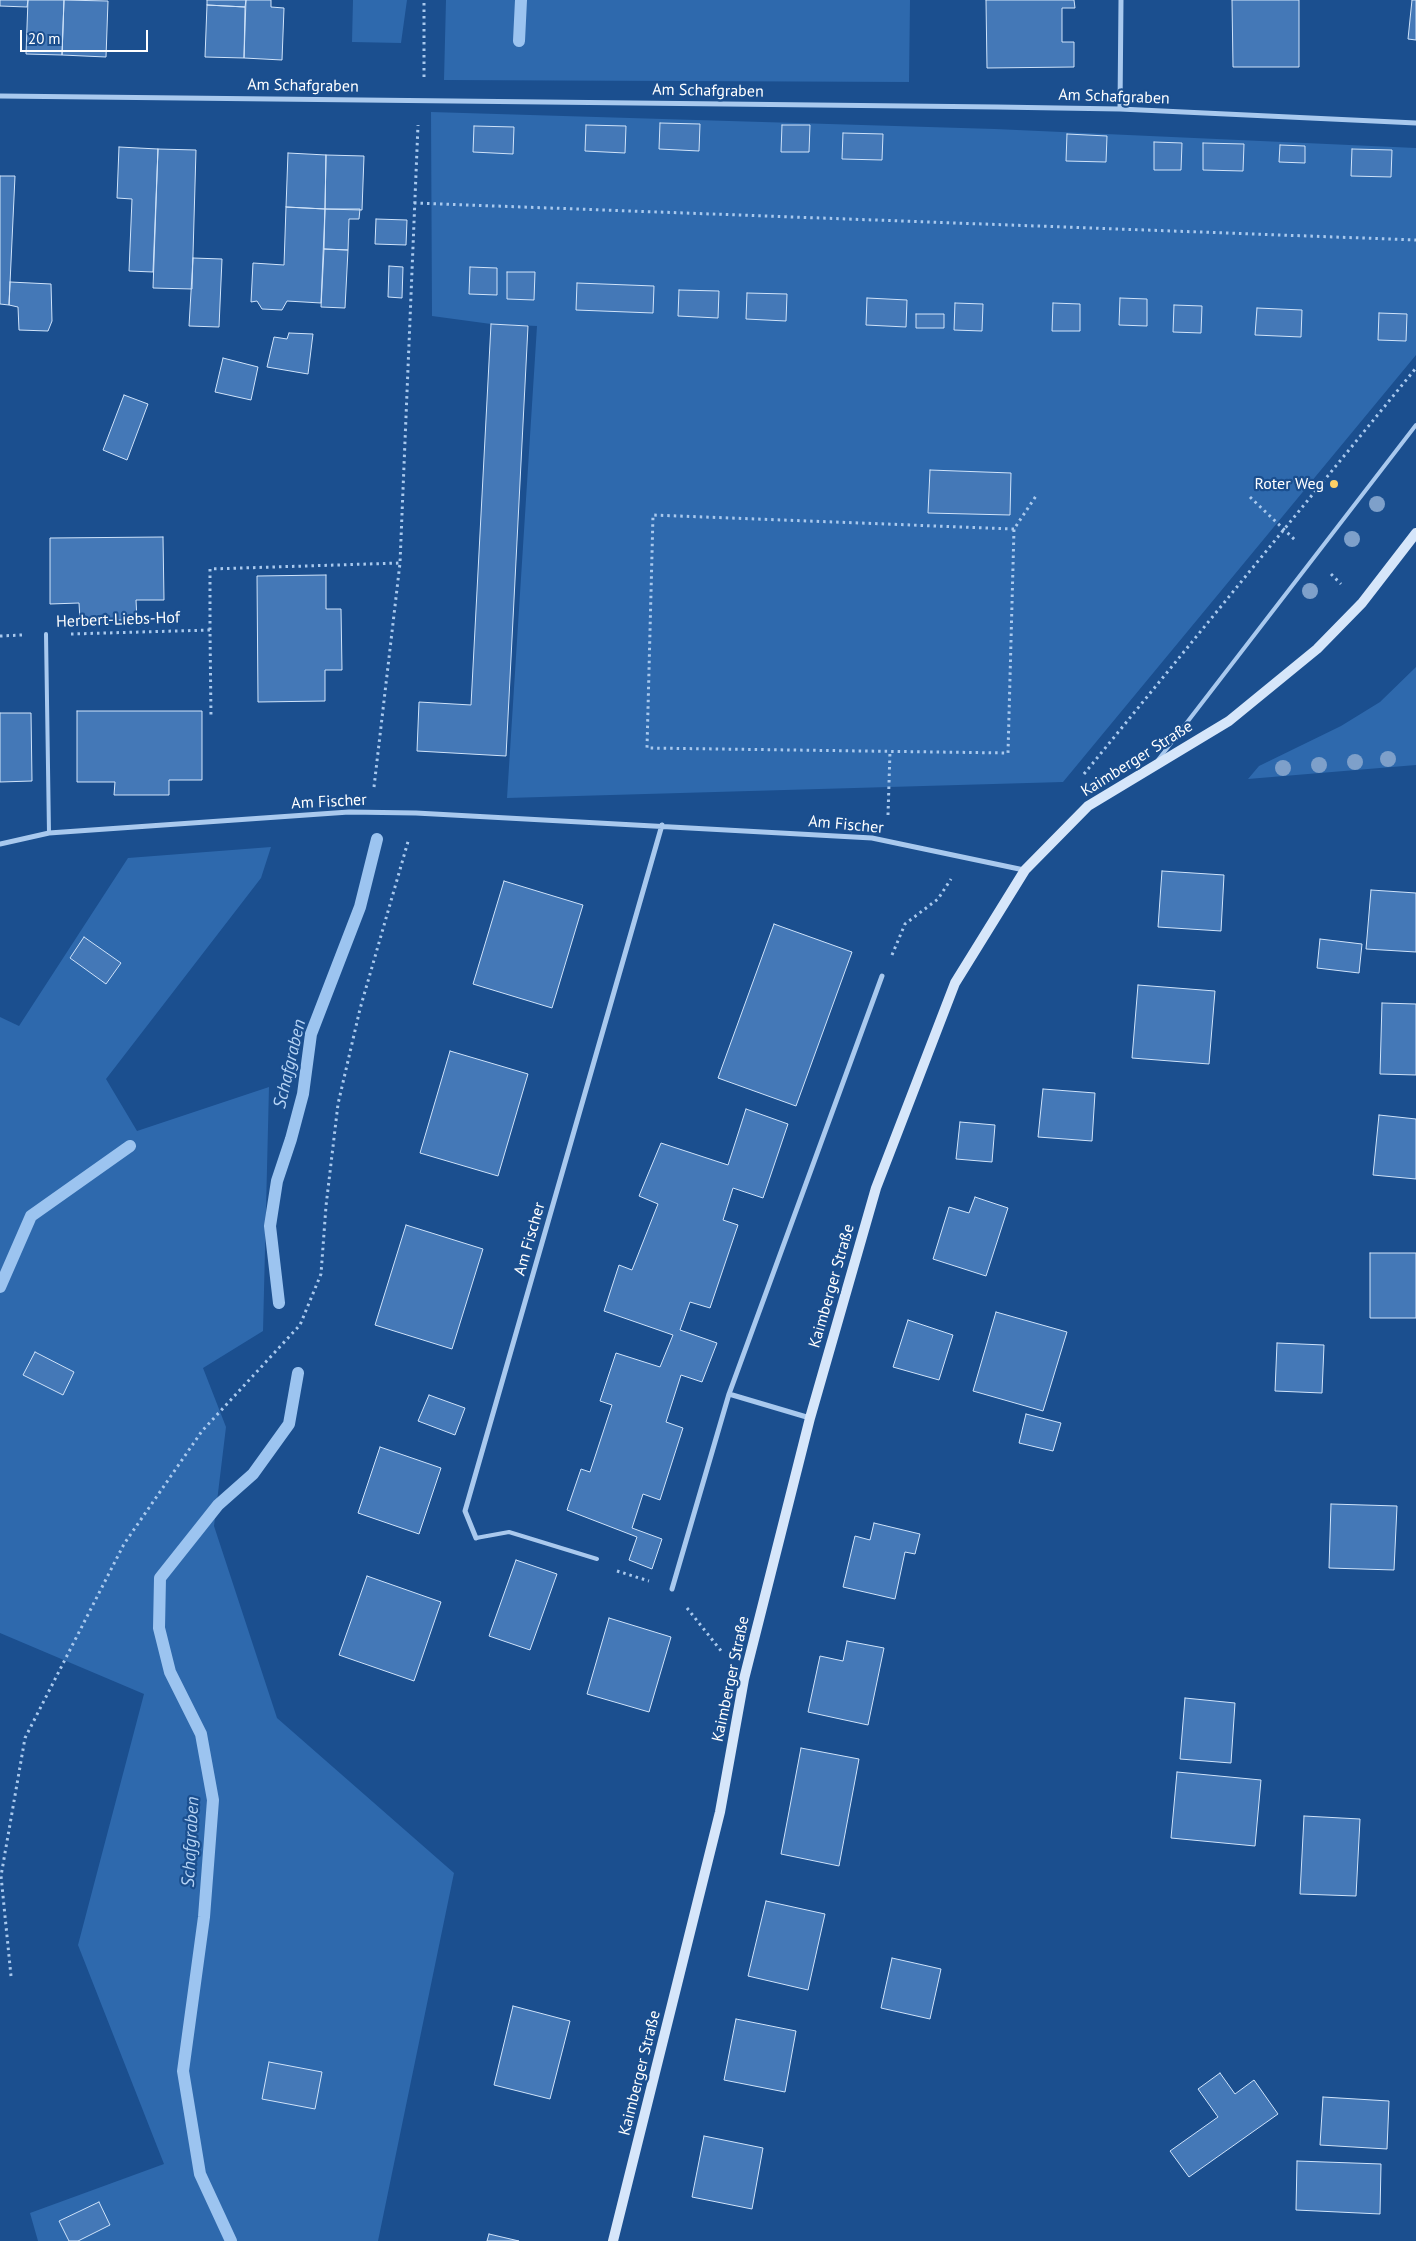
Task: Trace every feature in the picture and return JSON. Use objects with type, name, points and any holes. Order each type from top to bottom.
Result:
[{"type":"main road","name":"Kaimberger Straße","points":[[613,2241],[720,1812],[744,1678],[810,1418],[876,1188],[954,983],[1025,870],[1088,806],[1229,721],[1317,649],[1362,603],[1416,533]]},
{"type":"street","points":[[1120,109],[1121,0]]},
{"type":"street","name":"Am Schafgraben","points":[[0,96],[1120,109],[1416,123]]},
{"type":"street","name":"Am Fischer","points":[[0,844],[49,833],[371,812],[416,813],[872,838],[1025,870]]},
{"type":"street","name":"Am Fischer","points":[[476,1538],[465,1511],[662,825]]},
{"type":"street","points":[[672,1590],[729,1394],[882,976]]},
{"type":"street","points":[[729,1394],[810,1418]]},
{"type":"lane","points":[[1154,766],[1416,424]]},
{"type":"lane","name":"Herbert-Liebs-Hof","points":[[46,634],[49,833]]},
{"type":"lane","name":"Am Fischer","points":[[476,1538],[509,1532],[597,1559]]},
{"type":"path","points":[[371,812],[400,563],[419,100],[424,72],[424,0]]},
{"type":"path","points":[[414,203],[1416,240]]},
{"type":"path","points":[[1080,780],[1416,368]]},
{"type":"path","points":[[1014,529],[653,515],[647,748],[1008,753],[1014,529],[1036,496]]},
{"type":"path","points":[[1250,497],[1284,529]]},
{"type":"path","points":[[210,718],[210,569],[400,563]]},
{"type":"path","name":"Herbert-Liebs-Hof","points":[[46,634],[210,630]]},
{"type":"path","points":[[888,841],[890,751]]},
{"type":"path","points":[[12,1976],[1,1876],[25,1738],[124,1544],[202,1431],[300,1324],[320,1274],[338,1104],[360,1009],[416,813]]},
{"type":"path","points":[[882,976],[905,924],[938,898],[967,857]]},
{"type":"path","points":[[624,1573],[649,1581]]},
{"type":"path","points":[[672,1590],[744,1678]]},
{"type":"shaded area","points":[[353,0],[407,0],[401,43],[352,42]]},
{"type":"shaded area","points":[[446,0],[910,0],[909,82],[444,80]]},
{"type":"shaded area","points":[[431,112],[995,129],[1416,148],[1416,355],[1063,782],[507,798],[537,326],[491,324],[432,316]]},
{"type":"shaded area","points":[[1416,667],[1416,765],[1248,779],[1259,766],[1341,726],[1380,702]]},
{"type":"shaded area","points":[[271,847],[261,878],[106,1079],[137,1131],[269,1087],[263,1331],[203,1368],[226,1427],[214,1526],[277,1718],[454,1873],[378,2241],[38,2241],[30,2213],[164,2164],[78,1945],[144,1694],[0,1633],[0,1017],[19,1026],[128,858]]},
{"type":"building","points":[[0,0],[28,0],[27,7],[0,6]]},
{"type":"building","points":[[28,0],[64,0],[62,55],[26,54]]},
{"type":"building","points":[[64,0],[108,1],[106,57],[62,55]]},
{"type":"building","points":[[207,0],[246,0],[245,7],[207,5]]},
{"type":"building","points":[[246,0],[271,0],[271,7],[284,8],[282,60],[244,58]]},
{"type":"building","points":[[986,0],[1074,0],[1075,8],[1062,8],[1062,42],[1074,42],[1074,67],[987,68]]},
{"type":"building","points":[[1232,0],[1299,0],[1299,67],[1233,67]]},
{"type":"building","points":[[1412,0],[1416,0],[1416,40],[1408,39]]},
{"type":"building","points":[[207,5],[245,7],[244,58],[205,57]]},
{"type":"building","points":[[660,123],[700,124],[699,151],[659,149]]},
{"type":"building","points":[[586,125],[626,126],[625,153],[585,151]]},
{"type":"building","points":[[782,125],[810,125],[809,152],[781,152]]},
{"type":"building","points":[[474,126],[514,127],[513,154],[473,152]]},
{"type":"building","points":[[843,133],[883,134],[882,160],[842,159]]},
{"type":"building","points":[[1067,134],[1107,136],[1106,162],[1066,161]]},
{"type":"building","points":[[1154,142],[1182,143],[1181,170],[1154,170]]},
{"type":"building","points":[[1203,143],[1244,144],[1243,171],[1203,170]]},
{"type":"building","points":[[1280,145],[1305,146],[1305,163],[1279,162]]},
{"type":"building","points":[[119,147],[158,149],[153,272],[129,271],[132,199],[117,198]]},
{"type":"building","points":[[158,149],[196,150],[192,289],[153,288]]},
{"type":"building","points":[[1352,149],[1392,150],[1391,177],[1351,176]]},
{"type":"building","points":[[288,153],[326,155],[325,209],[286,207]]},
{"type":"building","points":[[326,155],[364,156],[362,210],[325,209]]},
{"type":"building","points":[[0,176],[15,176],[9,305],[0,304]]},
{"type":"building","points":[[286,207],[325,209],[321,303],[287,301],[282,310],[262,309],[257,301],[251,302],[253,263],[284,265]]},
{"type":"building","points":[[325,209],[360,209],[359,219],[349,219],[348,250],[324,249]]},
{"type":"building","points":[[376,219],[407,220],[406,245],[375,244]]},
{"type":"building","points":[[324,249],[348,250],[345,308],[321,307]]},
{"type":"building","points":[[193,258],[222,259],[219,327],[189,326]]},
{"type":"building","points":[[389,266],[403,267],[402,298],[388,297]]},
{"type":"building","points":[[470,267],[497,268],[497,295],[469,294]]},
{"type":"building","points":[[507,272],[535,272],[534,300],[507,299]]},
{"type":"building","points":[[10,282],[51,284],[52,321],[48,331],[19,330],[18,307],[9,305]]},
{"type":"building","points":[[577,283],[654,286],[653,313],[576,310]]},
{"type":"building","points":[[679,290],[719,291],[718,318],[678,316]]},
{"type":"building","points":[[747,293],[787,294],[786,321],[746,319]]},
{"type":"building","points":[[867,298],[907,300],[906,327],[866,325]]},
{"type":"building","points":[[1120,298],[1147,299],[1147,326],[1119,325]]},
{"type":"building","points":[[955,303],[983,304],[982,331],[954,330]]},
{"type":"building","points":[[1053,303],[1080,304],[1080,331],[1052,331]]},
{"type":"building","points":[[1174,305],[1202,306],[1201,333],[1173,332]]},
{"type":"building","points":[[1257,308],[1302,310],[1301,337],[1255,335]]},
{"type":"building","points":[[1379,313],[1407,314],[1406,341],[1378,340]]},
{"type":"building","points":[[916,314],[944,314],[944,328],[916,328]]},
{"type":"building","points":[[491,324],[528,326],[506,756],[417,751],[419,702],[471,705]]},
{"type":"building","points":[[289,333],[313,334],[308,374],[267,367],[274,337],[287,339]]},
{"type":"building","points":[[223,358],[258,367],[251,400],[215,392]]},
{"type":"building","points":[[124,395],[148,404],[127,460],[103,450]]},
{"type":"building","points":[[930,470],[1011,473],[1010,515],[928,513]]},
{"type":"building","points":[[163,537],[164,600],[136,600],[137,620],[80,620],[79,603],[50,604],[50,538]]},
{"type":"building","points":[[326,575],[326,609],[341,609],[342,670],[325,670],[325,701],[258,702],[257,576]]},
{"type":"building","points":[[77,711],[202,711],[202,780],[169,780],[169,795],[114,795],[115,782],[77,782]]},
{"type":"building","points":[[0,713],[31,713],[32,781],[0,782]]},
{"type":"building","points":[[1162,871],[1224,875],[1221,931],[1158,927]]},
{"type":"building","points":[[504,881],[583,905],[552,1008],[473,984]]},
{"type":"building","points":[[1371,890],[1416,893],[1416,952],[1366,949]]},
{"type":"building","points":[[774,924],[852,952],[796,1106],[718,1078]]},
{"type":"building","points":[[84,937],[121,963],[106,984],[70,958]]},
{"type":"building","points":[[1320,939],[1362,944],[1359,973],[1317,968]]},
{"type":"building","points":[[1138,985],[1215,991],[1209,1064],[1132,1058]]},
{"type":"building","points":[[1382,1003],[1416,1004],[1416,1075],[1380,1074]]},
{"type":"building","points":[[450,1051],[528,1074],[498,1176],[420,1153]]},
{"type":"building","points":[[1043,1089],[1095,1093],[1092,1141],[1038,1137]]},
{"type":"building","points":[[746,1109],[788,1124],[763,1198],[733,1188],[723,1220],[738,1225],[710,1308],[690,1302],[680,1330],[717,1343],[702,1382],[681,1375],[666,1422],[683,1428],[660,1500],[643,1494],[632,1528],[662,1539],[652,1569],[629,1560],[637,1537],[567,1510],[581,1469],[590,1472],[612,1405],[600,1401],[616,1353],[660,1367],[673,1335],[604,1311],[619,1265],[632,1270],[658,1204],[639,1196],[661,1143],[728,1165]]},
{"type":"building","points":[[1379,1115],[1416,1119],[1416,1179],[1373,1175]]},
{"type":"building","points":[[960,1122],[995,1125],[992,1162],[956,1159]]},
{"type":"building","points":[[975,1197],[1008,1208],[986,1276],[933,1259],[949,1207],[969,1213]]},
{"type":"building","points":[[406,1225],[483,1249],[452,1349],[375,1325]]},
{"type":"building","points":[[1370,1253],[1416,1253],[1416,1318],[1370,1318]]},
{"type":"building","points":[[996,1312],[1067,1332],[1043,1411],[973,1391]]},
{"type":"building","points":[[908,1320],[953,1335],[939,1380],[893,1367]]},
{"type":"building","points":[[1277,1343],[1324,1345],[1322,1393],[1275,1391]]},
{"type":"building","points":[[35,1352],[74,1372],[63,1395],[23,1375]]},
{"type":"building","points":[[429,1395],[465,1408],[455,1435],[418,1421]]},
{"type":"building","points":[[1026,1414],[1061,1423],[1053,1451],[1019,1443]]},
{"type":"building","points":[[380,1447],[441,1468],[419,1534],[358,1513]]},
{"type":"building","points":[[1331,1504],[1397,1506],[1394,1570],[1329,1568]]},
{"type":"building","points":[[874,1523],[920,1534],[915,1554],[905,1552],[895,1599],[843,1587],[855,1536],[870,1540]]},
{"type":"building","points":[[516,1560],[557,1574],[530,1650],[489,1636]]},
{"type":"building","points":[[367,1576],[441,1602],[414,1681],[339,1655]]},
{"type":"building","points":[[609,1618],[671,1637],[649,1712],[587,1694]]},
{"type":"building","points":[[847,1641],[884,1648],[868,1725],[808,1712],[820,1656],[843,1661]]},
{"type":"building","points":[[1185,1698],[1235,1703],[1231,1763],[1180,1759]]},
{"type":"building","points":[[801,1748],[859,1759],[839,1866],[781,1854]]},
{"type":"building","points":[[1177,1772],[1261,1780],[1255,1846],[1171,1838]]},
{"type":"building","points":[[1304,1816],[1360,1819],[1356,1896],[1300,1894]]},
{"type":"building","points":[[766,1901],[825,1914],[808,1990],[748,1976]]},
{"type":"building","points":[[892,1958],[941,1969],[930,2019],[881,2008]]},
{"type":"building","points":[[513,2006],[570,2021],[550,2099],[494,2085]]},
{"type":"building","points":[[736,2019],[796,2031],[785,2092],[724,2080]]},
{"type":"building","points":[[269,2062],[322,2072],[315,2109],[262,2099]]},
{"type":"building","points":[[1220,2073],[1235,2094],[1254,2080],[1278,2114],[1189,2177],[1170,2151],[1218,2117],[1198,2089]]},
{"type":"building","points":[[1323,2097],[1389,2101],[1387,2149],[1320,2145]]},
{"type":"building","points":[[704,2136],[763,2148],[752,2209],[692,2197]]},
{"type":"building","points":[[1297,2161],[1381,2164],[1380,2214],[1296,2210]]},
{"type":"building","points":[[99,2202],[110,2225],[78,2241],[69,2241],[59,2221]]},
{"type":"building","points":[[489,2234],[519,2241],[487,2241]]},
{"type":"waterway","name":"Schafgraben","points":[[519,41],[521,0]]},
{"type":"waterway","name":"Schafgraben","points":[[279,1303],[270,1226],[277,1181],[303,1094],[311,1034],[360,907],[377,839]]},
{"type":"waterway","points":[[0,1287],[31,1216],[130,1146]]},
{"type":"waterway","name":"Schafgraben","points":[[231,2241],[200,2174],[183,2071],[204,1917],[213,1800],[201,1734],[170,1672],[159,1628],[160,1578],[218,1505],[253,1474],[289,1424],[298,1373]]},
{"type":"place","name":"Roter Weg","points":[[1334,484]]}]
